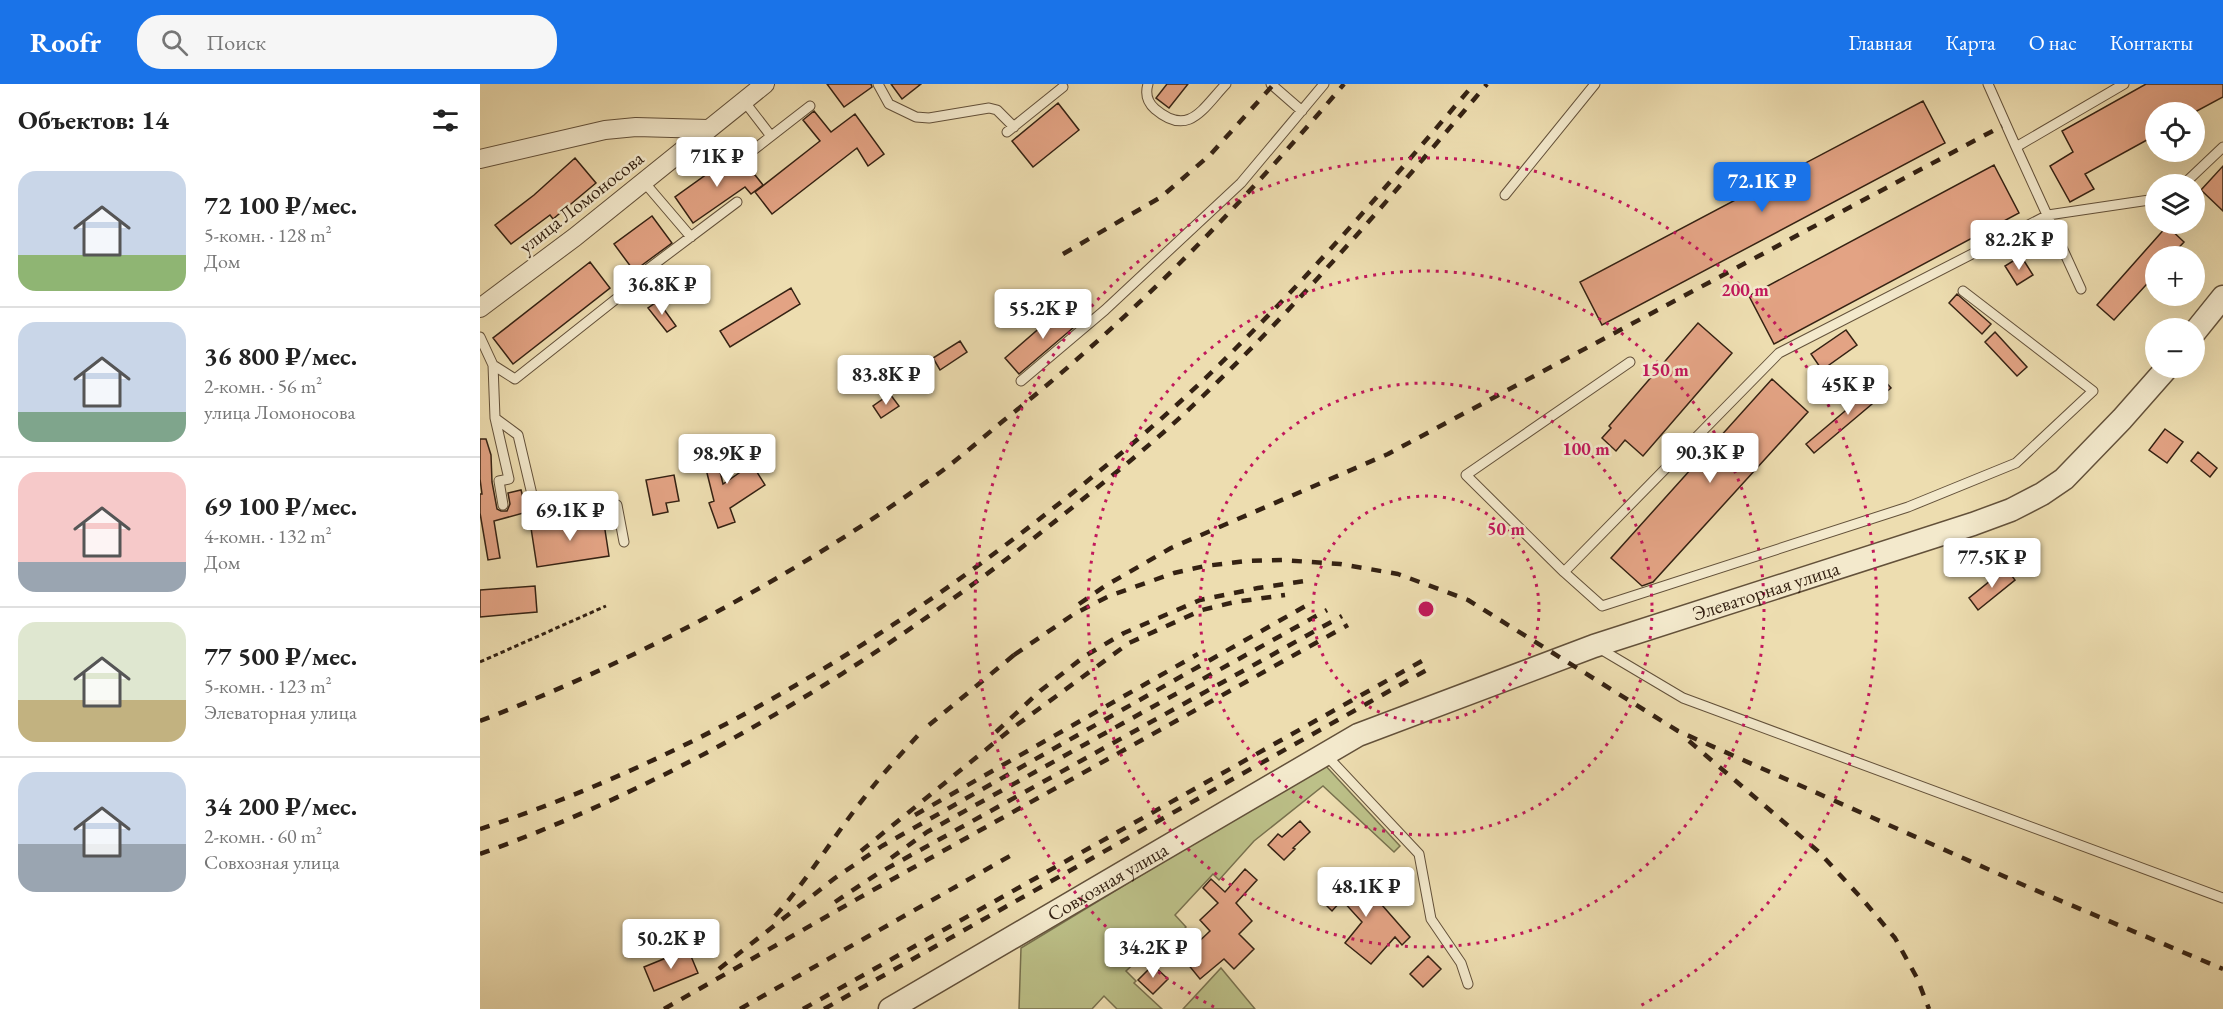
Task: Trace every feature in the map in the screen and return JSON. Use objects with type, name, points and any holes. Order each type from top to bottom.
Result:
[{"type":"street","name":"улица Ломоносова","points":[[480,308],[644,182],[765,84]]},
{"type":"street","points":[[480,159],[605,129],[628,127],[708,129]]},
{"type":"street","points":[[2205,319],[2223,297]]},
{"type":"street","name":"Элеваторная улица","points":[[1325,753],[1358,735],[1594,646],[2011,510],[2042,494],[2064,478],[2158,378]]},
{"type":"street","name":"Совхозная улица","points":[[903,1006],[1325,753]]},
{"type":"lane","points":[[878,84],[890,104],[916,117],[929,118],[988,108],[998,110],[1011,130],[1063,87]]},
{"type":"lane","points":[[1148,84],[1146,96],[1150,105],[1166,118],[1179,122],[1194,117],[1226,84]]},
{"type":"lane","points":[[1271,84],[1302,111]]},
{"type":"lane","points":[[1021,381],[1105,310],[1241,183],[1324,84]]},
{"type":"lane","points":[[1505,195],[1595,84]]},
{"type":"lane","points":[[1988,84],[2081,289]]},
{"type":"lane","points":[[2016,147],[2124,84]]},
{"type":"lane","points":[[744,101],[771,136]]},
{"type":"lane","points":[[742,158],[810,106]]},
{"type":"lane","points":[[2195,174],[2223,147]]},
{"type":"lane","points":[[644,182],[691,237]]},
{"type":"lane","points":[[1564,572],[1779,353],[2048,215],[2145,201]]},
{"type":"lane","points":[[640,275],[737,202]]},
{"type":"lane","points":[[1630,362],[1466,475],[1564,572],[1602,606],[1908,507],[2016,463],[2093,391],[1963,291]]},
{"type":"lane","points":[[493,365],[515,379],[616,299]]},
{"type":"lane","points":[[480,337],[493,365],[495,418],[509,479],[498,481],[503,505]]},
{"type":"lane","points":[[495,418],[518,435],[538,520],[617,505],[624,542]]},
{"type":"lane","points":[[1594,646],[1683,698],[2223,898]]},
{"type":"lane","points":[[1325,753],[1419,855],[1431,919],[1461,963],[1468,984]]},
{"type":"path","points":[[480,662],[606,606]]},
{"type":"green space","points":[[1324,764],[1400,846],[1394,852],[1323,786],[1254,841],[1219,880],[1213,874],[1175,915],[1186,927],[1148,968],[1139,959],[1126,971],[1136,981],[1134,983],[1162,1009],[1117,1009],[1104,996],[1092,1009],[1019,1009],[1021,948]]},
{"type":"green space","points":[[1221,968],[1255,1009],[1183,1009]]},
{"type":"building","points":[[827,84],[871,84],[872,87],[844,107]]},
{"type":"building","points":[[891,84],[921,84],[902,99]]},
{"type":"building","points":[[1167,84],[1188,84],[1169,108],[1156,98]]},
{"type":"building","points":[[2146,84],[2223,84],[2223,97],[2205,107],[2205,102],[2145,102],[2145,141],[2085,174],[2094,189],[2070,202],[2050,166],[2073,152],[2062,131]]},
{"type":"building","points":[[1923,101],[1945,143],[1602,325],[1580,282]]},
{"type":"building","points":[[1058,103],[1079,130],[1033,167],[1012,141]]},
{"type":"building","points":[[814,111],[831,132],[855,114],[884,154],[868,166],[857,148],[772,214],[755,192],[820,141],[803,120]]},
{"type":"building","points":[[735,154],[738,163],[747,165],[763,185],[751,194],[745,187],[693,223],[675,197]]},
{"type":"building","points":[[575,158],[596,183],[553,219],[550,215],[511,244],[495,225],[534,195]]},
{"type":"building","points":[[1994,165],[2019,213],[1774,344],[1749,296]]},
{"type":"building","points":[[2223,166],[2223,211],[2205,194],[2205,186]]},
{"type":"building","points":[[652,216],[672,243],[634,271],[614,244]]},
{"type":"building","points":[[2160,234],[2176,234],[2184,242],[2180,246],[2149,246]]},
{"type":"building","points":[[2145,251],[2145,286],[2114,320],[2097,305]]},
{"type":"building","points":[[2021,256],[2033,275],[2017,285],[2005,266]]},
{"type":"building","points":[[590,262],[610,288],[513,364],[493,338]]},
{"type":"building","points":[[791,288],[800,304],[730,347],[720,331]]},
{"type":"building","points":[[1957,294],[1991,324],[1982,334],[1949,303]]},
{"type":"building","points":[[658,301],[676,326],[667,332],[648,308]]},
{"type":"building","points":[[1066,305],[1080,322],[1019,374],[1005,358]]},
{"type":"building","points":[[1698,323],[1732,353],[1643,456],[1625,440],[1616,451],[1602,438],[1611,428],[1609,426]]},
{"type":"building","points":[[1846,330],[1857,345],[1822,370],[1811,354]]},
{"type":"building","points":[[1995,332],[2027,367],[2017,376],[1985,342]]},
{"type":"building","points":[[960,341],[967,352],[940,370],[933,358]]},
{"type":"building","points":[[1772,379],[1808,412],[1653,582],[1642,586],[1611,558]]},
{"type":"building","points":[[1883,379],[1891,388],[1814,453],[1806,444]]},
{"type":"building","points":[[890,394],[899,406],[881,418],[873,406]]},
{"type":"building","points":[[2165,429],[2183,442],[2167,463],[2149,450]]},
{"type":"building","points":[[712,438],[723,484],[752,464],[765,485],[730,508],[735,522],[718,528],[709,503],[714,501],[699,441]]},
{"type":"building","points":[[480,439],[486,439],[491,455],[492,482],[497,509],[507,511],[510,504],[508,493],[521,490],[527,512],[494,521],[500,558],[488,560],[480,513],[480,494],[482,494]]},
{"type":"building","points":[[2198,452],[2217,468],[2210,477],[2191,461]]},
{"type":"building","points":[[674,475],[679,501],[666,503],[668,512],[653,515],[646,480]]},
{"type":"building","points":[[603,517],[609,556],[537,567],[531,528]]},
{"type":"building","points":[[2006,568],[2015,580],[1978,610],[1969,598]]},
{"type":"building","points":[[535,586],[537,612],[480,617],[480,590]]},
{"type":"building","points":[[1300,821],[1310,832],[1284,860],[1268,845],[1278,834],[1282,837]]},
{"type":"building","points":[[1245,869],[1257,880],[1236,903],[1252,921],[1239,934],[1254,949],[1234,969],[1224,959],[1200,979],[1187,963],[1185,965],[1171,950],[1181,940],[1190,950],[1210,931],[1200,920],[1218,903],[1203,888],[1211,879],[1225,892]]},
{"type":"building","points":[[1353,872],[1410,937],[1402,945],[1395,937],[1371,964],[1345,943],[1362,922],[1342,900],[1332,911],[1320,899]]},
{"type":"building","points":[[688,949],[698,973],[654,991],[644,967]]},
{"type":"building","points":[[1428,956],[1441,969],[1423,987],[1410,974]]},
{"type":"building","points":[[1153,965],[1168,979],[1153,994],[1138,980]]},
{"type":"railway","points":[[1063,254],[1161,197],[1210,155],[1274,84]]},
{"type":"railway","points":[[480,721],[599,670],[715,613],[827,548],[944,469],[1050,383],[1139,303],[1224,218],[1344,84]]},
{"type":"railway","points":[[480,829],[559,801],[636,768],[712,731],[857,648],[927,602],[995,553],[1129,446],[1216,368],[1329,251],[1474,84]]},
{"type":"railway","points":[[480,854],[634,789],[709,751],[854,666],[992,570],[1139,453],[1186,412],[1266,334],[1415,169],[1487,84]]},
{"type":"railway","points":[[1079,604],[1105,586],[1171,548],[1388,454],[2002,126]]},
{"type":"railway","points":[[1014,655],[1074,614],[1109,596],[1174,573],[1205,566],[1282,560],[1340,564],[1398,574],[1468,600],[1678,731],[2028,887],[2223,969]]},
{"type":"railway","points":[[996,732],[1040,691],[1085,656],[1124,633],[1200,600],[1304,581]]},
{"type":"railway","points":[[861,851],[1010,730],[1129,643],[1202,610],[1235,602],[1285,595]]},
{"type":"railway","points":[[719,969],[835,878],[882,846],[1309,604]]},
{"type":"railway","points":[[891,858],[927,832],[1327,610]]},
{"type":"railway","points":[[835,902],[877,874],[1342,616]]},
{"type":"railway","points":[[664,1009],[1348,625]]},
{"type":"railway","points":[[929,725],[1020,650]]},
{"type":"railway","points":[[915,815],[1198,654]]},
{"type":"railway","points":[[803,1009],[1429,657]]},
{"type":"railway","points":[[824,1009],[1432,667]]},
{"type":"railway","points":[[775,916],[871,789],[922,731]]},
{"type":"railway","points":[[1689,741],[1819,852],[1864,901],[1895,938],[1917,978],[1929,1009]]},
{"type":"railway","points":[[740,1009],[1017,852]]}]
